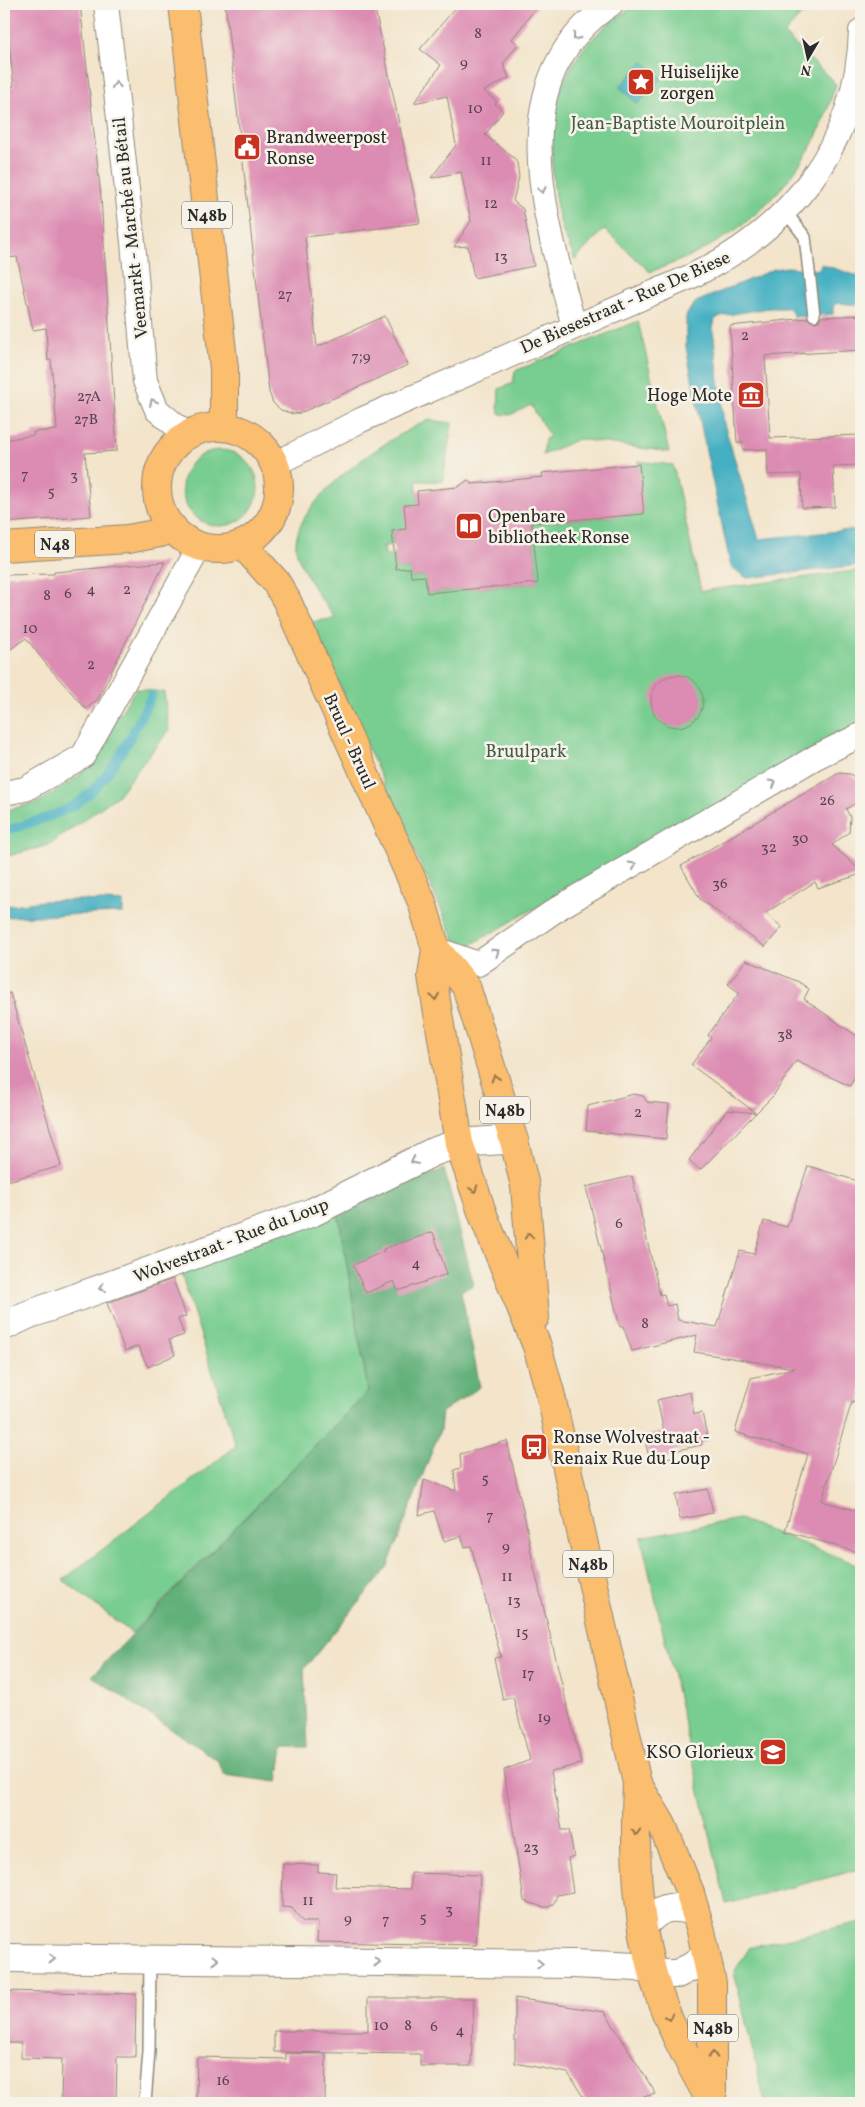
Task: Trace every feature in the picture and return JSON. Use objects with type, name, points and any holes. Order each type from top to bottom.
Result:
[{"type":"main road","name":"N48b","points":[[183,4],[224,369],[224,427]]},
{"type":"main road","points":[[224,427],[240,431],[263,446],[275,464],[280,488],[273,516],[262,531],[243,544],[224,549],[200,546],[188,541],[173,528],[162,513],[158,501],[158,475],[168,452],[187,435],[205,428],[224,427]]},
{"type":"main road","name":"N48","points":[[4,547],[128,539],[160,533],[173,528]]},
{"type":"main road","name":"Bruul - Bruul","points":[[243,544],[276,582],[287,601],[422,902],[436,948]]},
{"type":"main road","name":"N48b","points":[[436,948],[466,986],[514,1141],[526,1194],[537,1346]]},
{"type":"main road","name":"N48b","points":[[436,948],[432,976],[459,1142],[483,1215],[537,1346],[550,1392],[637,1783],[635,1826],[643,1926],[653,1972],[659,1994],[686,2056],[712,2103]]},
{"type":"main road","name":"N48b","points":[[637,1783],[662,1825],[689,1890],[712,1983],[712,2103]]},
{"type":"street","name":"Veemarkt - Marché au Bétail","points":[[106,4],[133,242],[145,380],[157,410],[187,435]]},
{"type":"street","points":[[574,327],[550,231],[540,179],[538,153],[540,128],[543,104],[551,79],[562,56],[577,35],[596,14],[611,4]]},
{"type":"street","name":"De Biesestraat - Rue De Biese","points":[[275,464],[361,420],[718,264],[764,232],[785,211],[825,160],[840,130],[856,81],[861,31]]},
{"type":"street","points":[[4,794],[25,789],[83,756],[200,546]]},
{"type":"street","points":[[436,948],[478,964],[560,907],[816,757],[861,736]]},
{"type":"street","name":"Wolvestraat - Rue du Loup","points":[[4,1326],[25,1316],[313,1212],[433,1152],[459,1142],[514,1141]]},
{"type":"street","points":[[643,1926],[658,1910],[668,1908],[695,1911]]},
{"type":"street","points":[[4,1958],[573,1964],[637,1967],[653,1972],[677,1974],[698,1964],[705,1954]]},
{"type":"lane","points":[[785,211],[805,237],[814,315]]},
{"type":"lane","points":[[145,2103],[149,2051],[150,1959]]},
{"type":"green space","name":"Jean-Baptiste Mouroitplein","points":[[638,4],[811,4],[784,34],[836,84],[822,124],[810,148],[780,190],[755,214],[728,235],[682,260],[650,272],[604,229],[575,260],[563,232],[559,215],[555,197],[552,159],[552,139],[557,102],[562,86],[575,60],[604,28]]},
{"type":"green space","points":[[638,321],[669,452],[578,439],[543,455],[545,439],[550,437],[531,405],[510,415],[500,414],[498,408],[499,389],[513,383],[515,371]]},
{"type":"green space","name":"Bruulpark","points":[[429,420],[452,423],[443,481],[416,481],[419,509],[406,529],[392,531],[393,545],[384,546],[385,555],[394,554],[396,569],[410,568],[411,577],[425,576],[427,593],[538,583],[532,523],[643,514],[638,461],[673,465],[701,591],[861,570],[861,722],[460,951],[311,622],[336,618],[312,584],[301,564],[296,548],[299,529],[310,510],[326,491],[346,472],[369,455],[391,440]]},
{"type":"green space","points":[[220,450],[235,453],[247,461],[255,473],[258,488],[255,503],[247,515],[235,523],[220,526],[205,523],[193,515],[185,503],[182,488],[185,473],[193,461],[205,453]]},
{"type":"green space","points":[[136,689],[164,692],[169,730],[117,796],[49,845],[4,857],[4,811],[39,802],[79,776]]},
{"type":"green space","points":[[444,1169],[474,1285],[461,1291],[480,1387],[442,1412],[440,1430],[387,1568],[304,1669],[308,1747],[283,1747],[278,1782],[224,1775],[217,1760],[92,1676],[368,1391],[338,1212]]},
{"type":"green space","points":[[338,1212],[368,1391],[132,1633],[63,1580],[236,1446],[180,1270]]},
{"type":"green space","points":[[739,1519],[861,1566],[861,1598],[856,1646],[861,1672],[861,1869],[726,1904],[641,1537]]},
{"type":"green space","points":[[861,1922],[861,2103],[765,2103],[734,1972],[750,1947]]},
{"type":"water","points":[[643,61],[662,78],[638,104],[620,87]]},
{"type":"water","points":[[821,264],[861,277],[861,305],[837,303],[833,307],[833,314],[794,317],[790,308],[769,308],[721,316],[715,319],[713,329],[724,424],[759,539],[861,529],[861,565],[747,578],[731,567],[686,347],[686,316],[696,302],[774,269],[787,267],[819,270]]},
{"type":"water","points":[[43,901],[123,902],[123,913],[4,917],[4,906]]},
{"type":"building","points":[[4,4],[80,4],[101,197],[117,451],[85,453],[91,516],[4,523],[4,440],[34,435],[33,432],[57,430],[51,360],[48,361],[46,328],[33,330],[17,257],[6,258],[4,247],[4,88],[14,86]]},
{"type":"building","points":[[225,4],[374,4],[420,223],[305,237],[317,347],[385,316],[408,365],[300,413],[293,414],[281,410],[273,403],[269,392]]},
{"type":"building","points":[[459,4],[539,4],[512,39],[518,44],[503,64],[509,78],[484,91],[497,102],[495,104],[503,111],[485,135],[514,158],[517,163],[519,177],[513,201],[523,209],[534,266],[474,278],[468,246],[454,247],[471,221],[461,172],[431,178],[456,145],[447,96],[414,103],[441,65],[420,49]]},
{"type":"building","name":"Hoge Mote","points":[[861,315],[861,350],[765,356],[770,438],[861,435],[861,465],[833,466],[835,507],[802,508],[801,474],[768,475],[767,449],[743,450],[743,442],[737,443],[730,326],[807,318],[814,322],[819,321],[821,317]]},
{"type":"building","name":"Openbare bibliotheek Ronse","points":[[639,464],[644,514],[532,523],[538,583],[427,593],[425,576],[411,577],[410,568],[396,569],[392,531],[406,529],[404,505],[418,504],[417,491],[458,487],[468,480],[472,484],[543,477],[542,473]]},
{"type":"building","points":[[165,562],[98,699],[86,709],[46,664],[26,638],[4,654],[4,575],[54,574],[54,572]]},
{"type":"building","points":[[672,675],[682,675],[696,682],[703,696],[703,706],[696,720],[682,727],[672,727],[662,723],[655,716],[651,706],[651,696],[655,686],[662,679]]},
{"type":"building","points":[[839,773],[850,774],[861,782],[861,800],[846,809],[850,817],[849,832],[832,845],[861,871],[861,874],[818,888],[815,882],[765,913],[782,927],[765,947],[700,899],[681,866]]},
{"type":"building","points":[[746,960],[799,982],[809,989],[804,999],[861,1039],[861,1066],[850,1086],[796,1061],[773,1096],[756,1113],[691,1065],[711,1038],[708,1035],[739,993],[728,984]]},
{"type":"building","points":[[10,993],[61,1166],[4,1182],[4,994]]},
{"type":"building","points":[[634,1094],[643,1096],[647,1102],[669,1104],[666,1139],[586,1131],[588,1106]]},
{"type":"building","points":[[727,1110],[756,1113],[700,1170],[689,1160]]},
{"type":"building","points":[[808,1166],[861,1182],[861,1404],[852,1401],[822,1501],[861,1512],[861,1553],[785,1531],[808,1454],[735,1432],[751,1378],[794,1368],[694,1352],[697,1335],[632,1351],[623,1326],[620,1327],[586,1187],[632,1176],[660,1295],[664,1294],[667,1306],[675,1304],[678,1320],[717,1327],[740,1251],[754,1254],[764,1221],[787,1227]]},
{"type":"building","points":[[433,1232],[447,1274],[398,1291],[394,1281],[366,1293],[353,1265],[384,1251],[383,1249]]},
{"type":"building","points":[[173,1279],[186,1316],[178,1319],[184,1335],[169,1340],[175,1355],[148,1367],[138,1346],[125,1351],[107,1303]]},
{"type":"building","points":[[690,1392],[694,1414],[702,1413],[708,1440],[701,1441],[702,1445],[673,1451],[675,1456],[650,1462],[644,1436],[664,1432],[657,1400]]},
{"type":"building","points":[[507,1441],[526,1523],[532,1559],[581,1764],[551,1771],[562,1830],[569,1830],[574,1856],[568,1858],[573,1892],[557,1895],[554,1903],[549,1907],[524,1901],[504,1770],[530,1760],[513,1697],[503,1700],[494,1658],[501,1657],[471,1546],[465,1547],[461,1536],[444,1541],[434,1511],[419,1515],[424,1480],[456,1491],[454,1470],[461,1468],[460,1454]]},
{"type":"building","points":[[708,1489],[713,1513],[680,1519],[676,1495]]},
{"type":"building","points":[[283,1864],[318,1865],[318,1872],[336,1873],[335,1887],[411,1889],[411,1873],[480,1875],[476,1945],[317,1942],[318,1922],[303,1922],[292,1908],[282,1907]]},
{"type":"building","points":[[4,1991],[136,1994],[135,2057],[117,2057],[116,2103],[61,2103],[62,2059],[21,2058],[21,2043],[4,2043]]},
{"type":"building","points":[[368,1998],[474,1998],[471,2066],[420,2066],[420,2054],[274,2052],[274,2031],[368,2031]]},
{"type":"building","points":[[515,1998],[605,2012],[656,2094],[617,2103],[587,2103],[568,2073],[515,2063]]},
{"type":"building","points":[[286,2053],[326,2054],[325,2103],[196,2102],[197,2057],[286,2059]]},
{"type":"waterway","points":[[4,831],[53,815],[83,799],[96,787],[118,758],[152,695]]},
{"type":"place","name":"Huiselijke zorgen","points":[[641,82]]},
{"type":"place","name":"Brandweerpost Ronse","points":[[247,147]]},
{"type":"place","name":"Hoge Mote","points":[[751,395]]},
{"type":"place","name":"Openbare bibliotheek Ronse","points":[[469,526]]},
{"type":"place","name":"Ronse Wolvestraat - Renaix Rue du Loup","points":[[534,1447]]},
{"type":"place","name":"KSO Glorieux","points":[[773,1752]]}]
